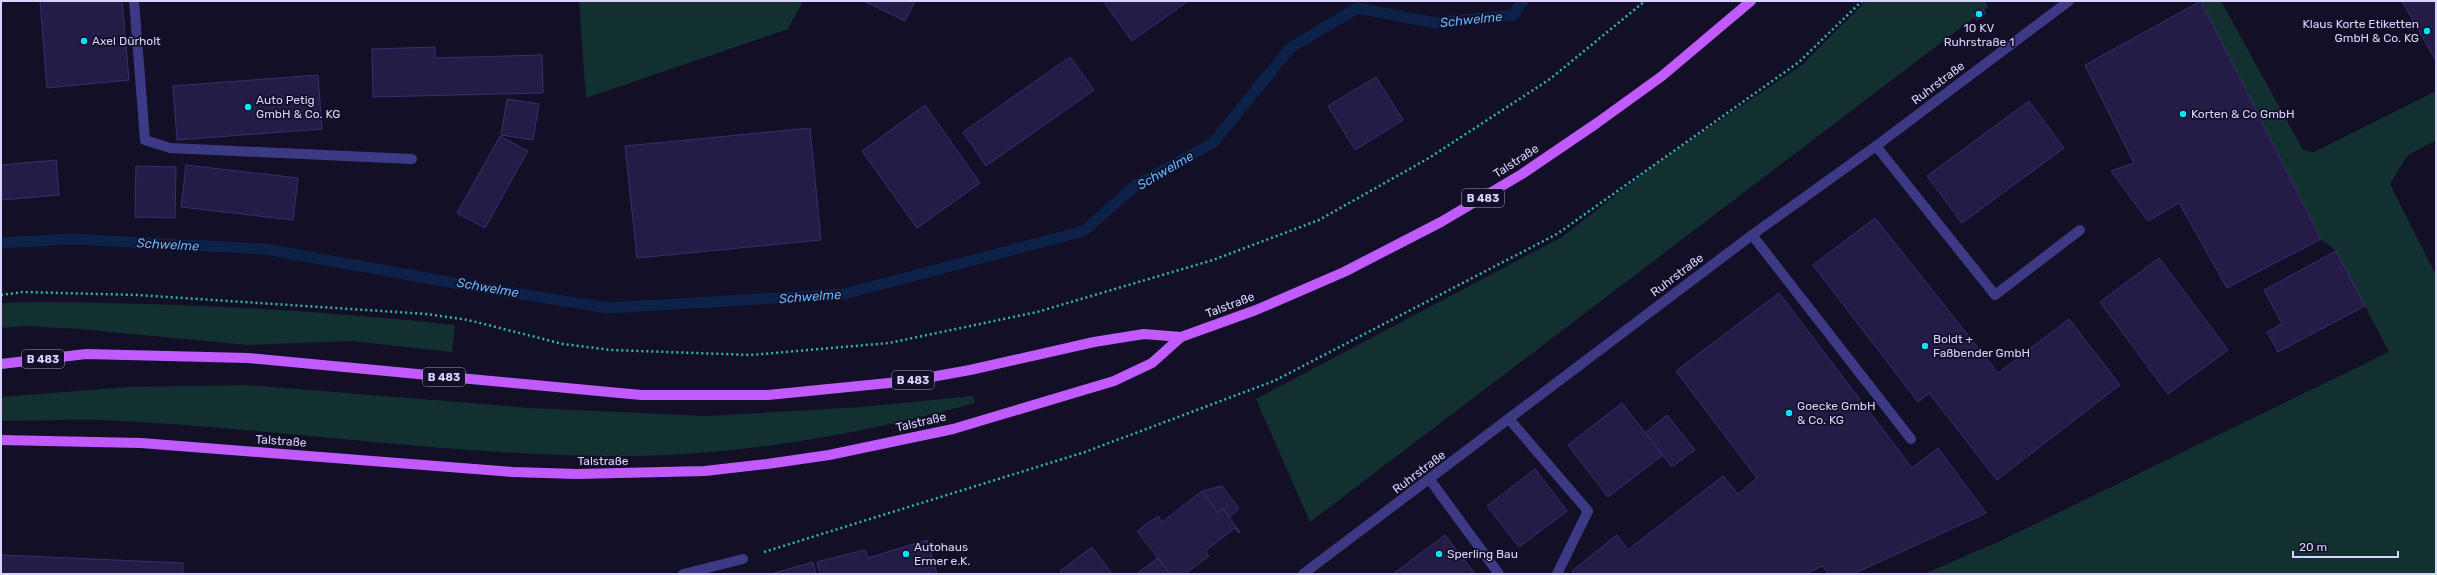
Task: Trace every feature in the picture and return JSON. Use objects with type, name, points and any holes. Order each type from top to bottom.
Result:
[{"type":"main road","name":"Talstraße","points":[[1,440],[141,443],[562,474],[704,471],[829,456],[992,418],[1114,381],[1152,363],[1181,337],[1256,310],[1344,272],[1441,222],[1522,174],[1597,123],[1662,76],[1751,1]]},
{"type":"main road","name":"Talstraße","points":[[1,364],[86,354],[248,358],[641,395],[768,395],[909,381],[978,369],[1094,342],[1144,334],[1181,337]]},
{"type":"street","points":[[134,1],[145,140],[170,148],[412,159]]},
{"type":"street","name":"Ruhrstraße","points":[[1303,574],[1430,480],[1752,235],[1876,146],[2069,1]]},
{"type":"street","points":[[1876,146],[1995,295],[2080,230]]},
{"type":"street","points":[[1752,235],[1911,440]]},
{"type":"street","points":[[1509,419],[1588,511],[1557,574]]},
{"type":"street","points":[[1430,480],[1499,574]]},
{"type":"street","points":[[683,574],[743,559]]},
{"type":"path","points":[[1,295],[23,292],[137,295],[427,314],[468,320],[563,344],[611,350],[751,355],[889,343],[1037,312],[1213,260],[1320,220],[1429,158],[1550,79],[1645,1]]},
{"type":"path","points":[[743,559],[1085,452],[1274,381],[1557,234],[1799,62],[1862,1]]},
{"type":"green space","points":[[579,1],[803,1],[788,29],[586,98]]},
{"type":"green space","points":[[1866,1],[1985,1],[1988,7],[1310,522],[1256,399],[1562,237],[1660,161],[1802,65]]},
{"type":"green space","points":[[2201,1],[2221,1],[2303,150],[2314,152],[2436,91],[2436,140],[2407,156],[2390,184],[2436,275],[2436,574],[1924,574],[2000,541],[2389,352],[2336,251],[2321,239]]},
{"type":"green space","points":[[42,302],[248,308],[352,315],[455,325],[452,352],[351,341],[247,345],[80,329],[24,326],[1,328],[1,303]]},
{"type":"green space","points":[[248,385],[530,408],[707,416],[862,407],[973,396],[975,403],[929,415],[837,435],[790,443],[743,449],[648,456],[601,456],[475,451],[163,423],[100,420],[1,421],[1,397],[128,387]]},
{"type":"building","name":"Axel Dürholt","points":[[40,1],[122,1],[129,80],[47,88]]},
{"type":"building","points":[[864,1],[915,1],[905,21]]},
{"type":"building","points":[[1103,1],[1188,1],[1132,41]]},
{"type":"building","name":"Korten & Co GmbH","points":[[2201,1],[2321,239],[2227,288],[2179,203],[2148,221],[2111,171],[2134,163],[2085,65]]},
{"type":"building","name":"Klaus Korte Etiketten GmbH & Co. KG","points":[[2402,1],[2436,1],[2436,61]]},
{"type":"building","name":"10 KV Ruhrstraße 1","points":[[1982,9],[1986,13],[1977,20],[1973,15]]},
{"type":"building","points":[[435,47],[435,58],[542,55],[543,93],[373,97],[372,49]]},
{"type":"building","points":[[1070,57],[1094,90],[986,166],[963,132]]},
{"type":"building","name":"Auto Petig GmbH & Co. KG","points":[[318,75],[322,129],[177,140],[173,86]]},
{"type":"building","points":[[1376,77],[1403,120],[1355,150],[1328,106]]},
{"type":"building","points":[[507,99],[539,104],[533,140],[501,135]]},
{"type":"building","points":[[2029,101],[2064,148],[1962,223],[1927,176]]},
{"type":"building","points":[[925,105],[980,183],[917,228],[862,151]]},
{"type":"building","points":[[810,128],[821,240],[637,258],[625,146]]},
{"type":"building","points":[[500,136],[528,151],[485,228],[457,213]]},
{"type":"building","points":[[56,160],[59,195],[1,200],[1,165]]},
{"type":"building","points":[[186,165],[298,178],[293,220],[181,207]]},
{"type":"building","points":[[136,166],[176,167],[175,218],[135,217]]},
{"type":"building","name":"Boldt + Faßbender GmbH","points":[[1875,218],[1998,373],[2069,319],[2120,385],[1997,480],[1929,393],[1918,402],[1813,265]]},
{"type":"building","points":[[2336,251],[2365,306],[2278,352],[2267,332],[2282,324],[2264,290]]},
{"type":"building","points":[[2159,258],[2228,350],[2168,394],[2100,302]]},
{"type":"building","name":"Goecke GmbH & Co. KG","points":[[1779,293],[1912,468],[1938,448],[1986,513],[1853,574],[1829,574],[1822,566],[1806,574],[1574,574],[1572,571],[1617,535],[1628,550],[1723,476],[1738,494],[1757,478],[1676,371]]},
{"type":"building","points":[[1622,403],[1663,455],[1608,497],[1568,445]]},
{"type":"building","points":[[1667,415],[1695,450],[1672,467],[1645,433]]},
{"type":"building","points":[[1535,469],[1567,511],[1519,547],[1487,506]]},
{"type":"building","points":[[1222,486],[1239,509],[1229,517],[1223,509],[1218,513],[1202,491]]},
{"type":"building","points":[[1202,491],[1218,513],[1223,509],[1240,532],[1239,533],[1235,528],[1205,551],[1209,556],[1185,574],[1170,574],[1137,531],[1158,516],[1162,522]]},
{"type":"building","name":"Sperling Bau","points":[[1445,535],[1475,574],[1393,574]]},
{"type":"building","name":"Autohaus Ermer e.K.","points":[[927,540],[937,574],[820,574],[817,562],[865,550],[868,558]]},
{"type":"building","points":[[1092,547],[1112,574],[1062,574],[1060,571]]},
{"type":"building","points":[[1,555],[183,563],[183,574],[1,574]]},
{"type":"building","points":[[1158,558],[1170,574],[1136,574]]},
{"type":"building","points":[[813,562],[816,574],[771,574]]},
{"type":"waterway","name":"Schwelme","points":[[1,243],[73,239],[265,249],[449,282],[607,308],[844,294],[1084,231],[1136,185],[1213,143],[1290,48],[1357,8],[1435,23],[1513,15],[1523,1]]},
{"type":"place","name":"10 KV Ruhrstraße 1","points":[[1979,14]]},
{"type":"place","name":"Klaus Korte Etiketten GmbH & Co. KG","points":[[2427,31]]},
{"type":"place","name":"Axel Dürholt","points":[[84,41]]},
{"type":"place","name":"Auto Petig GmbH & Co. KG","points":[[248,107]]},
{"type":"place","name":"Korten & Co GmbH","points":[[2183,114]]},
{"type":"place","name":"Boldt + Faßbender GmbH","points":[[1925,346]]},
{"type":"place","name":"Goecke GmbH & Co. KG","points":[[1789,413]]},
{"type":"place","name":"Autohaus Ermer e.K.","points":[[906,554]]},
{"type":"place","name":"Sperling Bau","points":[[1439,554]]}]
